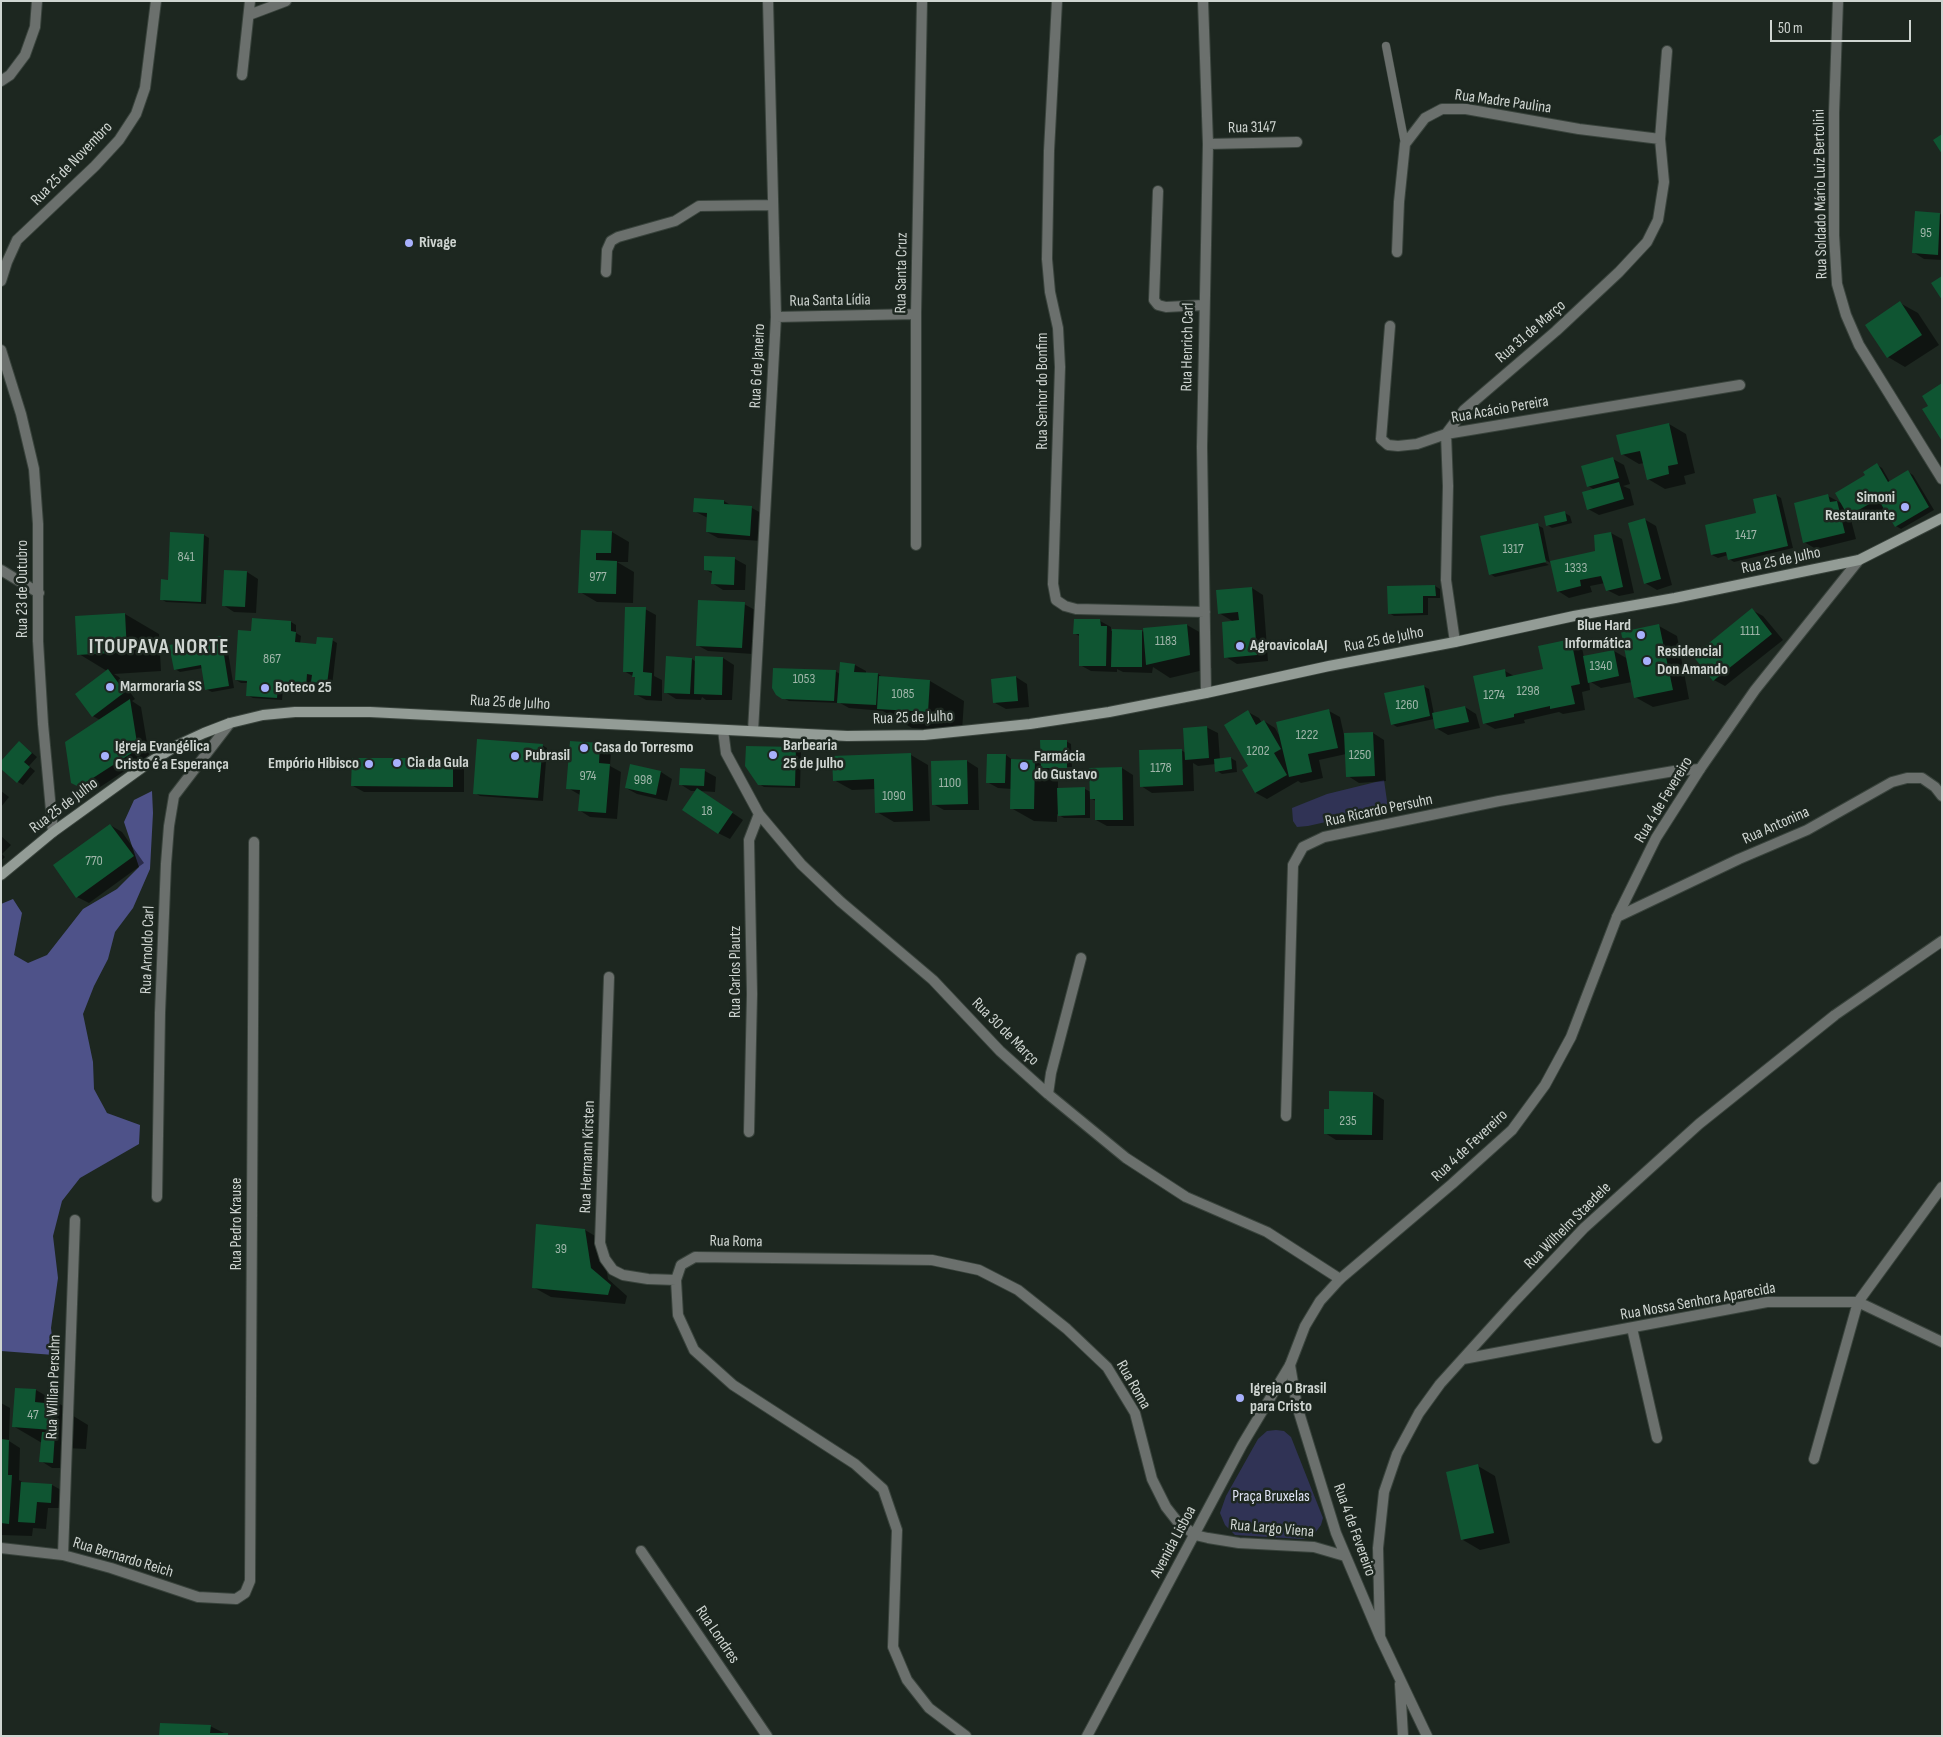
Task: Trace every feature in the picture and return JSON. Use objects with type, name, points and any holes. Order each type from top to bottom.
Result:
[{"type":"main road","name":"Rua 25 de Julho","points":[[1,875],[53,832],[150,762],[187,741],[230,723],[263,715],[295,712],[370,712],[847,736],[924,735],[1030,724],[1109,712],[1206,693],[1574,616],[1675,598],[1859,560],[1942,518]]},
{"type":"street","points":[[1,81],[10,75],[25,55],[35,27],[38,1]]},
{"type":"street","name":"Rua 25 de Novembro","points":[[1,281],[17,240],[95,166],[119,140],[136,114],[145,88],[156,1]]},
{"type":"street","points":[[242,75],[250,1]]},
{"type":"street","points":[[249,16],[286,1]]},
{"type":"street","name":"Rua 6 de Janeiro","points":[[753,731],[776,317],[768,1]]},
{"type":"street","name":"Rua Santa Cruz","points":[[916,545],[916,314],[922,1]]},
{"type":"street","name":"Rua Senhor do Bonfim","points":[[1057,1],[1048,151],[1047,259],[1050,292],[1058,328],[1060,367],[1053,584],[1056,600],[1065,606],[1076,609],[1205,612]]},
{"type":"street","name":"Rua Henrich Carl","points":[[1203,1],[1208,144],[1202,447],[1206,693]]},
{"type":"street","name":"Rua Soldado Mário Luiz Bertolini","points":[[1838,1],[1834,114],[1834,235],[1837,284],[1846,315],[1859,345],[1942,479]]},
{"type":"street","name":"Rua 31 de Março","points":[[1446,434],[1464,410],[1556,331],[1619,272],[1647,242],[1658,220],[1664,182],[1660,139],[1667,52]]},
{"type":"street","name":"Rua Madre Paulina","points":[[1405,144],[1425,118],[1442,109],[1466,109],[1578,129],[1660,139]]},
{"type":"street","name":"Rua 3147","points":[[1208,144],[1297,142]]},
{"type":"street","points":[[1397,252],[1399,202],[1405,144]]},
{"type":"street","points":[[1158,192],[1154,300],[1158,305],[1166,307],[1204,305]]},
{"type":"street","points":[[606,272],[607,250],[611,241],[618,238],[675,221],[699,206],[773,206]]},
{"type":"street","name":"Rua Santa Lídia","points":[[776,317],[916,314]]},
{"type":"street","name":"Rua Acácio Pereira","points":[[1390,326],[1381,439],[1388,445],[1417,444],[1446,434],[1740,385]]},
{"type":"street","name":"Rua 23 de Outubro","points":[[1,350],[21,414],[34,469],[38,524],[39,650],[53,832]]},
{"type":"street","points":[[1446,434],[1446,580],[1455,642]]},
{"type":"street","name":"Rua 4 de Fevereiro","points":[[1427,1736],[1380,1637],[1336,1533],[1296,1406],[1290,1365],[1305,1326],[1320,1301],[1340,1279],[1452,1184],[1512,1130],[1545,1085],[1571,1037],[1617,917],[1656,838],[1700,768],[1755,690],[1859,560]]},
{"type":"street","points":[[1,570],[39,593]]},
{"type":"street","name":"Rua Arnoldo Carl","points":[[157,1197],[160,1013],[169,826],[174,796],[230,723]]},
{"type":"street","name":"Rua 30 de Março","points":[[723,730],[726,753],[759,814],[801,864],[841,902],[933,980],[1000,1051],[1048,1094],[1126,1158],[1186,1197],[1267,1232],[1340,1279]]},
{"type":"street","name":"Rua Ricardo Persuhn","points":[[1286,1116],[1293,865],[1303,847],[1324,837],[1490,803],[1666,772],[1700,768]]},
{"type":"street","name":"Rua Antonina","points":[[1617,917],[1739,859],[1807,830],[1892,782],[1907,778],[1922,778],[1935,787],[1942,796]]},
{"type":"street","name":"Rua Carlos Plautz","points":[[749,1132],[752,994],[749,840],[759,814]]},
{"type":"street","name":"Rua Pedro Krause","points":[[236,1599],[246,1593],[250,1581],[254,842]]},
{"type":"street","name":"Rua Wilhelm Staedele","points":[[1380,1637],[1378,1548],[1384,1492],[1397,1454],[1419,1413],[1462,1359],[1584,1228],[1699,1124],[1835,1015],[1942,941]]},
{"type":"street","points":[[1048,1094],[1051,1073],[1081,958]]},
{"type":"street","name":"Rua Hermann Kirsten","points":[[609,977],[600,1243],[604,1259],[613,1270],[623,1275],[648,1279],[676,1280]]},
{"type":"street","points":[[1814,1459],[1858,1302],[1942,1187]]},
{"type":"street","name":"Rua Willian Persuhn","points":[[63,1555],[75,1220]]},
{"type":"street","name":"Rua Roma","points":[[676,1280],[681,1264],[695,1257],[932,1260],[980,1270],[1018,1290],[1067,1329],[1107,1367],[1135,1413],[1152,1479],[1163,1500],[1177,1521],[1195,1534]]},
{"type":"street","points":[[676,1280],[678,1315],[694,1350],[733,1386],[855,1464],[883,1489],[897,1530],[893,1647],[906,1680],[929,1708],[966,1736]]},
{"type":"street","name":"Rua Nossa Senhora Aparecida","points":[[1462,1359],[1767,1302],[1858,1302]]},
{"type":"street","points":[[1858,1302],[1942,1342]]},
{"type":"street","points":[[1632,1328],[1658,1438]]},
{"type":"street","name":"Avenida Lisboa","points":[[1087,1736],[1242,1446],[1290,1365]]},
{"type":"street","name":"Rua Largo Viena","points":[[1195,1534],[1238,1543],[1314,1547],[1345,1556]]},
{"type":"street","name":"Rua Bernardo Reich","points":[[1,1548],[63,1555],[112,1568],[198,1597],[236,1599]]},
{"type":"street","name":"Rua Londres","points":[[641,1551],[767,1736]]},
{"type":"street","points":[[1400,1680],[1400,1712],[1403,1736]]},
{"type":"street","points":[[756,1736],[760,1725]]},
{"type":"lane","points":[[1386,46],[1405,144]]},
{"type":"green space","points":[[1384,780],[1388,808],[1308,826],[1297,827],[1293,821],[1292,808],[1327,794]]},
{"type":"green space","name":"Praça Bruxelas","points":[[1267,1431],[1284,1431],[1291,1437],[1323,1518],[1321,1525],[1312,1537],[1302,1539],[1235,1535],[1225,1525],[1220,1513],[1226,1496],[1258,1439]]},
{"type":"shaded area","points":[[152,791],[153,813],[150,869],[133,908],[115,932],[108,959],[94,986],[83,1014],[93,1062],[94,1089],[107,1113],[140,1125],[139,1144],[80,1178],[62,1201],[53,1236],[58,1278],[51,1328],[54,1355],[1,1351],[1,904],[13,899],[22,913],[14,955],[28,963],[47,955],[83,909],[117,889],[139,867],[124,822],[134,800]]},
{"type":"building","points":[[1942,134],[1942,154],[1933,140]]},
{"type":"building","points":[[1915,211],[1940,213],[1938,255],[1912,253]]},
{"type":"building","points":[[1942,276],[1942,300],[1931,283]]},
{"type":"building","points":[[1900,301],[1922,335],[1887,358],[1865,325]]},
{"type":"building","points":[[1942,383],[1942,441],[1922,409],[1928,406],[1922,396]]},
{"type":"building","points":[[1669,423],[1678,464],[1668,466],[1669,474],[1647,480],[1640,451],[1621,455],[1616,435]]},
{"type":"building","points":[[1613,457],[1619,478],[1587,487],[1581,466]]},
{"type":"building","points":[[1877,463],[1888,482],[1908,470],[1929,507],[1895,527],[1878,499],[1848,516],[1835,493],[1865,475],[1863,472]]},
{"type":"building","points":[[1619,482],[1624,499],[1587,510],[1582,492]]},
{"type":"building","points":[[1776,494],[1788,546],[1728,560],[1726,552],[1711,555],[1705,525],[1756,513],[1753,499]]},
{"type":"building","points":[[1828,494],[1830,502],[1837,501],[1845,533],[1803,543],[1794,503]]},
{"type":"building","points":[[694,498],[724,500],[724,504],[752,506],[750,536],[706,532],[707,513],[693,512]]},
{"type":"building","points":[[1565,511],[1567,521],[1546,526],[1544,516]]},
{"type":"building","points":[[1645,518],[1661,579],[1644,584],[1628,523]]},
{"type":"building","points":[[1538,523],[1546,562],[1489,575],[1480,536]]},
{"type":"building","points":[[581,530],[612,531],[611,553],[596,553],[596,560],[617,561],[616,594],[578,593]]},
{"type":"building","points":[[170,532],[204,534],[201,602],[160,600],[161,579],[168,580]]},
{"type":"building","points":[[1611,532],[1623,587],[1606,591],[1601,576],[1580,580],[1581,586],[1557,592],[1550,561],[1595,551],[1594,535]]},
{"type":"building","points":[[704,556],[735,557],[734,585],[711,584],[712,571],[704,570]]},
{"type":"building","points":[[224,570],[247,571],[245,607],[222,606]]},
{"type":"building","points":[[1435,585],[1436,596],[1423,596],[1423,613],[1388,614],[1387,586]]},
{"type":"building","points":[[1252,587],[1257,655],[1224,658],[1222,622],[1239,620],[1238,612],[1218,614],[1216,590]]},
{"type":"building","points":[[698,600],[745,602],[742,648],[696,646]]},
{"type":"building","points":[[625,607],[646,607],[643,672],[652,673],[651,696],[634,695],[635,677],[632,677],[633,672],[623,672]]},
{"type":"building","points":[[1752,608],[1772,634],[1713,681],[1693,656]]},
{"type":"building","points":[[125,613],[127,652],[77,655],[75,616]]},
{"type":"building","points":[[252,618],[291,621],[291,631],[296,632],[295,642],[316,644],[317,637],[333,638],[327,684],[311,682],[312,675],[307,674],[306,688],[278,686],[277,698],[246,696],[247,681],[235,680],[238,630],[251,631]]},
{"type":"building","points":[[1074,619],[1100,619],[1101,626],[1107,626],[1106,666],[1079,666],[1079,634],[1073,634]]},
{"type":"building","points":[[1187,624],[1190,655],[1146,665],[1143,628]]},
{"type":"building","name":"Residencial Don Amando","points":[[1659,624],[1673,690],[1634,698],[1621,632]]},
{"type":"building","points":[[1112,629],[1142,630],[1142,667],[1111,667]]},
{"type":"building","points":[[221,636],[229,686],[205,690],[201,665],[174,670],[169,645]]},
{"type":"building","points":[[1571,639],[1580,684],[1571,686],[1575,704],[1550,709],[1550,706],[1514,714],[1514,717],[1483,724],[1473,676],[1505,669],[1506,677],[1543,669],[1538,646]]},
{"type":"building","points":[[1614,650],[1619,676],[1588,683],[1583,656]]},
{"type":"building","points":[[666,656],[692,658],[690,694],[664,693]]},
{"type":"building","points":[[695,656],[723,657],[722,695],[694,694]]},
{"type":"building","points":[[840,662],[855,664],[854,672],[878,673],[876,705],[837,703]]},
{"type":"building","points":[[773,668],[836,670],[834,701],[782,699],[776,695],[772,688]]},
{"type":"building","points":[[108,669],[125,692],[92,717],[75,694]]},
{"type":"building","points":[[879,676],[930,680],[928,712],[877,709]]},
{"type":"building","points":[[1016,676],[1018,701],[993,703],[991,679]]},
{"type":"building","points":[[1424,685],[1430,716],[1391,725],[1384,693]]},
{"type":"building","points":[[130,699],[138,749],[79,787],[71,783],[65,742]]},
{"type":"building","points":[[1465,706],[1469,722],[1435,729],[1432,713]]},
{"type":"building","points":[[1329,709],[1338,748],[1308,754],[1312,772],[1289,777],[1276,722]]},
{"type":"building","points":[[1248,710],[1256,725],[1264,720],[1281,749],[1274,753],[1287,775],[1255,793],[1242,770],[1248,766],[1224,725]]},
{"type":"building","points":[[1207,726],[1209,758],[1185,760],[1183,728]]},
{"type":"building","points":[[1373,732],[1375,776],[1346,777],[1344,733]]},
{"type":"building","points":[[477,739],[543,744],[538,798],[473,794]]},
{"type":"building","points":[[1040,740],[1067,740],[1067,768],[1041,768]]},
{"type":"building","points":[[19,741],[32,753],[24,762],[30,767],[17,783],[1,769],[1,761]]},
{"type":"building","points":[[570,741],[600,743],[599,763],[610,764],[606,813],[578,811],[580,790],[566,789]]},
{"type":"building","points":[[746,746],[796,747],[795,786],[758,785],[745,766]]},
{"type":"building","points":[[1182,749],[1183,785],[1140,787],[1139,750]]},
{"type":"building","points":[[911,753],[913,811],[875,813],[874,779],[833,781],[832,756]]},
{"type":"building","points":[[987,754],[1006,754],[1005,783],[986,783]]},
{"type":"building","points":[[1231,757],[1232,769],[1215,772],[1214,759]]},
{"type":"building","points":[[352,758],[453,758],[453,787],[351,786]]},
{"type":"building","points":[[1011,759],[1035,760],[1034,809],[1010,809]]},
{"type":"building","points":[[967,760],[968,804],[932,805],[931,761]]},
{"type":"building","points":[[630,764],[661,771],[656,795],[625,788]]},
{"type":"building","points":[[1122,767],[1123,820],[1095,820],[1095,799],[1090,799],[1089,768]]},
{"type":"building","points":[[680,768],[705,769],[704,786],[679,785]]},
{"type":"building","points":[[1085,787],[1085,815],[1058,816],[1057,788]]},
{"type":"building","points":[[697,788],[733,812],[718,834],[682,810]]},
{"type":"building","points":[[110,824],[134,856],[76,898],[53,865]]},
{"type":"building","points":[[1329,1091],[1373,1092],[1372,1135],[1324,1134],[1324,1109],[1329,1109]]},
{"type":"building","points":[[536,1224],[585,1229],[591,1268],[611,1285],[608,1295],[532,1288]]},
{"type":"building","points":[[15,1388],[36,1389],[35,1402],[54,1404],[52,1430],[12,1427]]},
{"type":"building","points":[[42,1432],[55,1433],[53,1463],[39,1462]]},
{"type":"building","points":[[1,1439],[9,1440],[8,1475],[12,1475],[9,1524],[1,1523]]},
{"type":"building","points":[[1478,1464],[1494,1533],[1461,1540],[1446,1472]]},
{"type":"building","points":[[21,1482],[52,1484],[51,1503],[37,1502],[35,1523],[18,1522]]},
{"type":"building","points":[[160,1723],[211,1725],[210,1733],[228,1733],[228,1736],[159,1736]]},
{"type":"place","name":"Rivage","points":[[409,243]]},
{"type":"place","name":"Simoni Restaurante","points":[[1905,507]]},
{"type":"place","name":"Blue Hard Informática","points":[[1641,635]]},
{"type":"place","name":"AgroavicolaAJ","points":[[1240,646]]},
{"type":"place","name":"Residencial Don Amando","points":[[1647,661]]},
{"type":"place","name":"Marmoraria SS","points":[[110,687]]},
{"type":"place","name":"Boteco 25","points":[[265,688]]},
{"type":"place","name":"Casa do Torresmo","points":[[584,748]]},
{"type":"place","name":"Barbearia 25 de Julho","points":[[773,755]]},
{"type":"place","name":"Igreja Evangélica Cristo é a Esperança","points":[[105,756]]},
{"type":"place","name":"Pubrasil","points":[[515,756]]},
{"type":"place","name":"Cia da Gula","points":[[397,763]]},
{"type":"place","name":"Empório Hibisco","points":[[369,764]]},
{"type":"place","name":"Farmácia do Gustavo","points":[[1024,766]]},
{"type":"place","name":"Igreja O Brasil para Cristo","points":[[1240,1398]]},
{"type":"district","name":"ITOUPAVA NORTE","points":[[159,648]]}]
